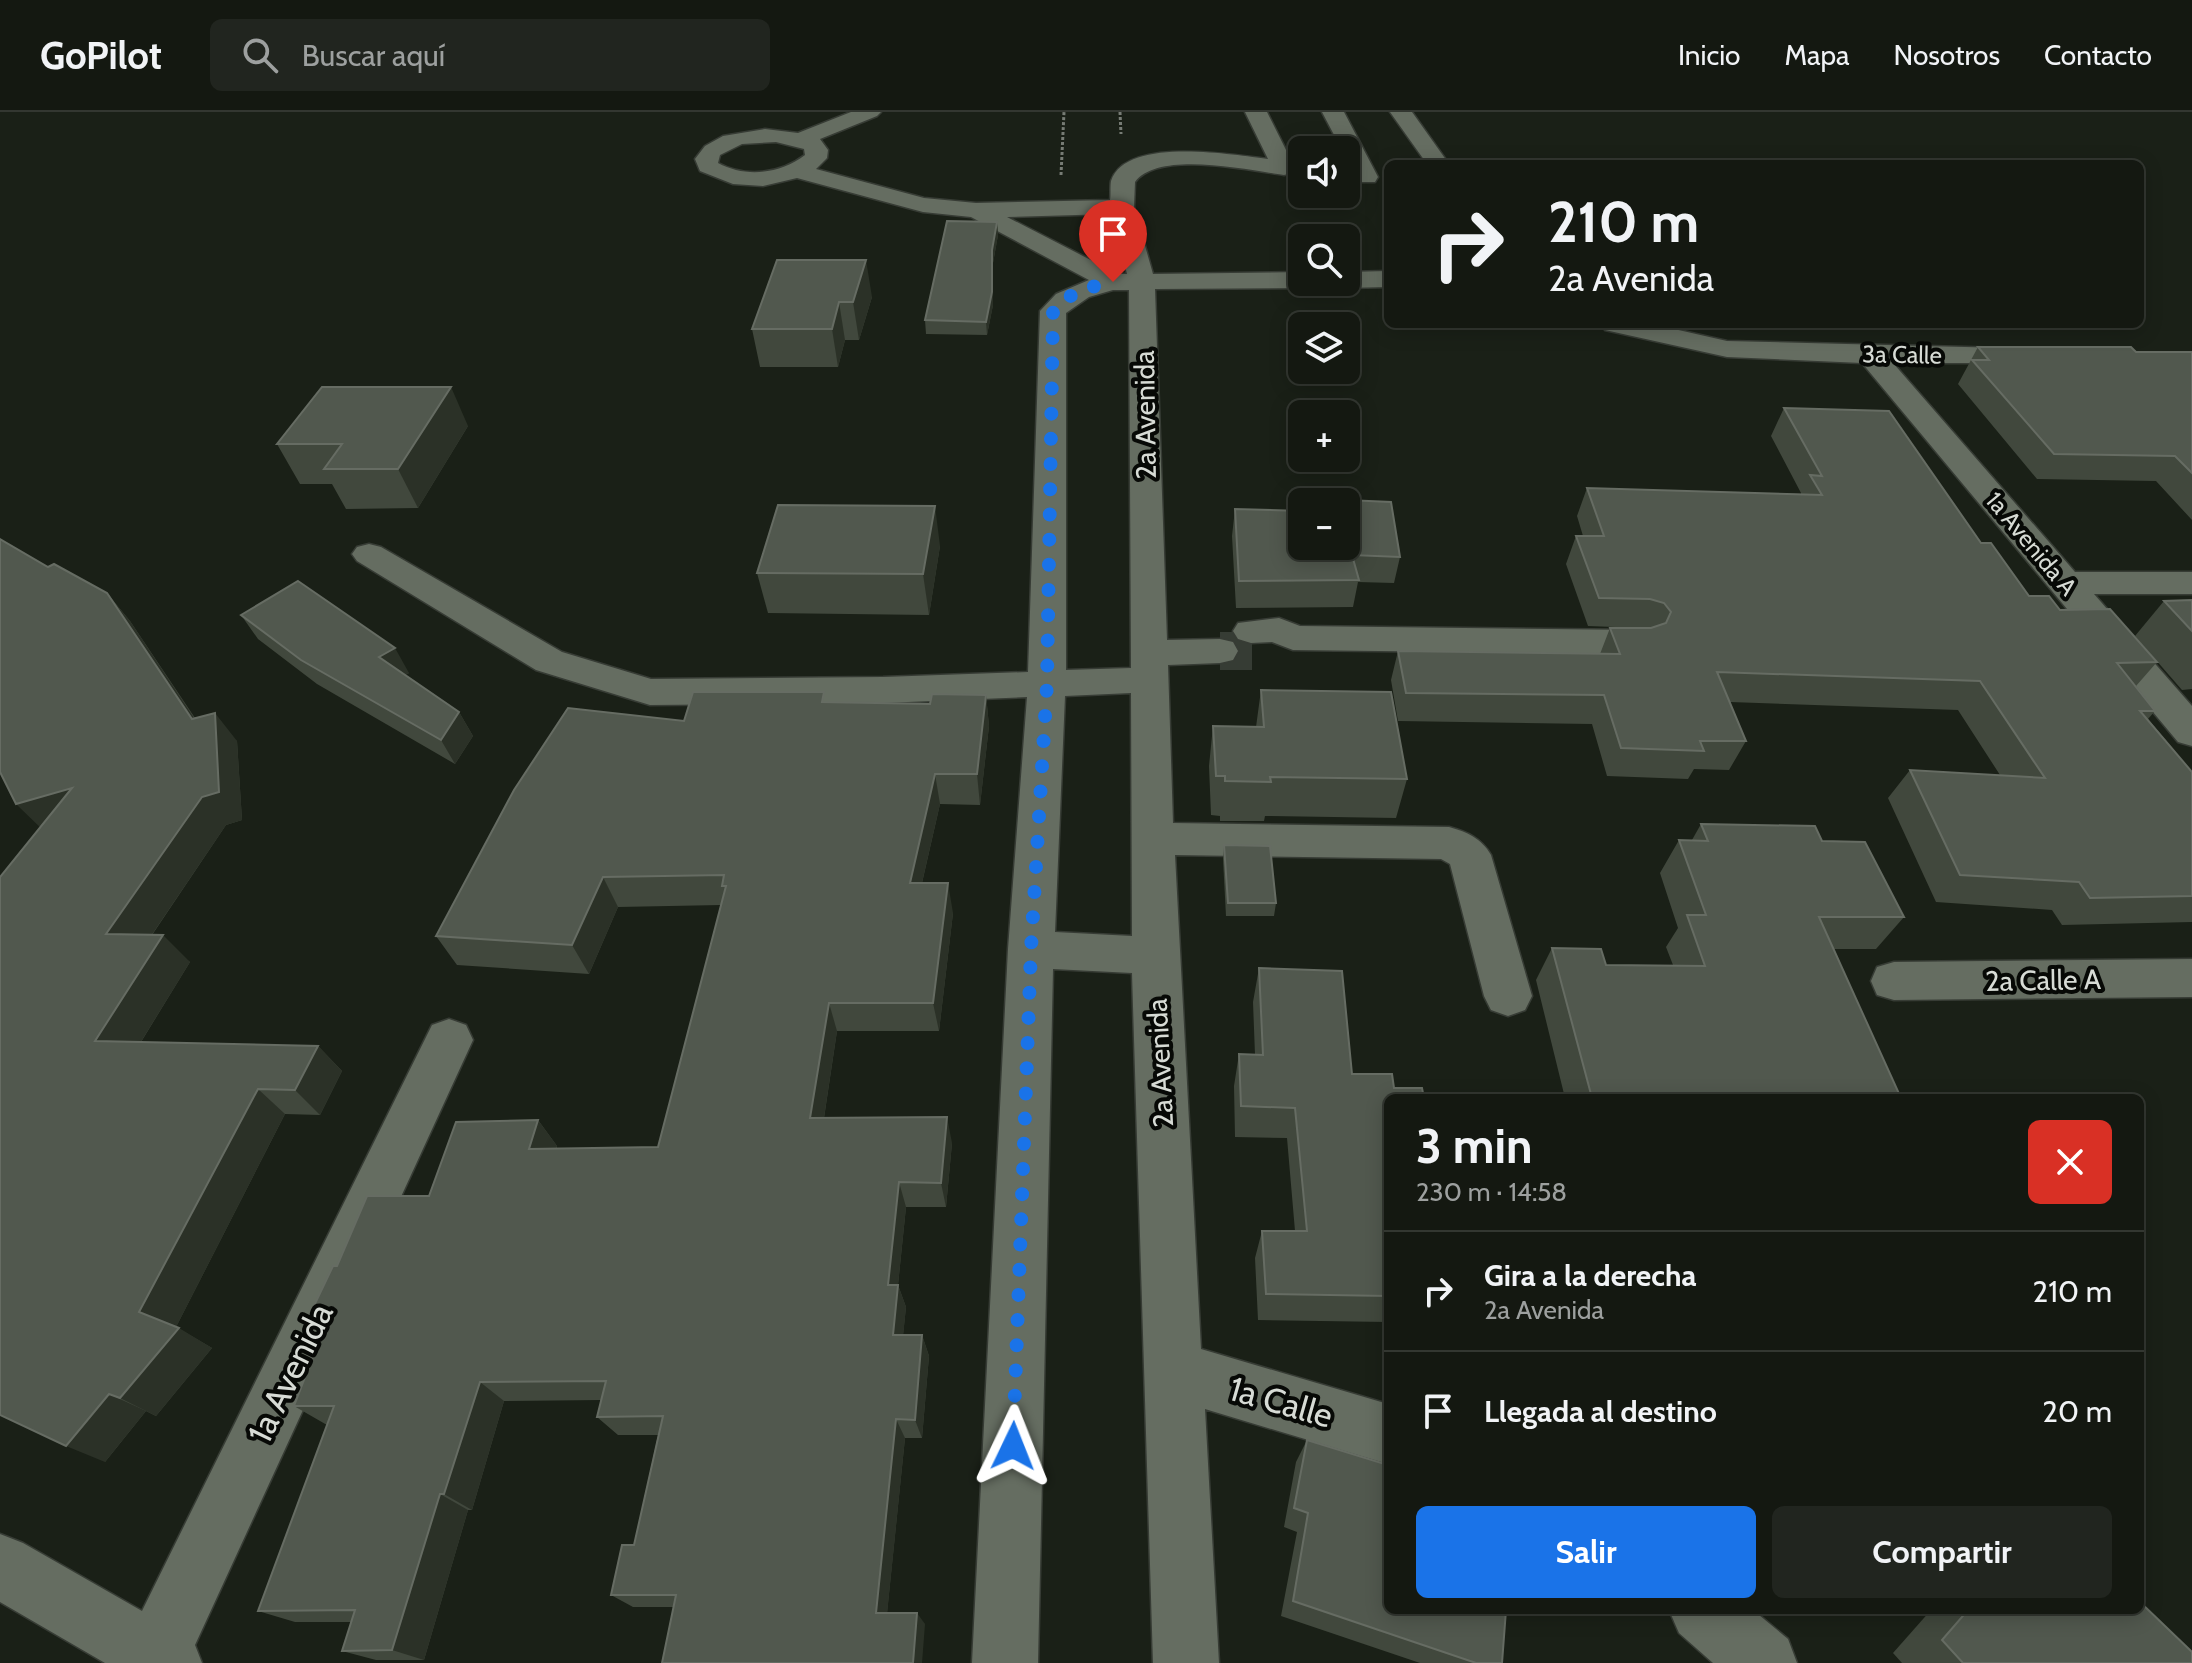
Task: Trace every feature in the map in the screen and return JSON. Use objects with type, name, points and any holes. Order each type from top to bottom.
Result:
[{"type":"street","points":[[801,139],[870,112]]},
{"type":"street","points":[[1256,112],[1288,161]]},
{"type":"street","points":[[1333,112],[1367,177]]},
{"type":"street","points":[[1401,112],[1435,160]]},
{"type":"street","points":[[796,171],[816,158],[817,150],[801,139],[750,137],[720,146],[706,159],[708,166],[715,171],[744,178],[796,171],[923,205],[976,210],[1122,207],[1123,181],[1136,167],[1166,159],[1197,159],[1288,168]]},
{"type":"street","name":"2a Avenida","points":[[1122,207],[1148,655],[1155,956],[1186,1663]]},
{"type":"street","points":[[976,210],[1128,282]]},
{"type":"street","points":[[1360,280],[1384,279]]},
{"type":"street","points":[[1005,1663],[1031,949],[1047,684],[1053,311],[1064,298],[1087,287],[1128,282],[1288,280]]},
{"type":"street","name":"3a Calle","points":[[1633,328],[1727,349],[1870,355],[2054,355]]},
{"type":"street","name":"1a Avenida A","points":[[1870,355],[2192,732]]},
{"type":"street","points":[[369,554],[549,661],[650,692],[883,690],[1047,684],[1148,655],[1236,641],[1277,651],[1293,638],[1637,642]]},
{"type":"street","points":[[2065,583],[2192,583]]},
{"type":"street","points":[[1153,839],[1449,843],[1460,847],[1469,855],[1508,996]]},
{"type":"street","points":[[1031,949],[1155,956]]},
{"type":"street","name":"2a Calle A","points":[[1894,981],[2192,978]]},
{"type":"street","name":"1a Avenida","points":[[159,1660],[449,1040]]},
{"type":"street","name":"1a Calle","points":[[1173,1370],[1384,1433]]},
{"type":"street","points":[[0,1566],[159,1660]]},
{"type":"street","points":[[1707,1614],[1764,1663]]},
{"type":"building","points":[[947,221],[997,222],[992,250],[992,292],[986,322],[925,320]]},
{"type":"building","points":[[777,260],[866,260],[853,302],[839,302],[832,329],[752,329]]},
{"type":"building","points":[[1978,347],[2131,347],[2136,352],[2192,352],[2192,473],[2175,456],[2054,454],[1972,360],[1989,360]]},
{"type":"building","points":[[322,387],[451,387],[398,469],[324,469],[342,444],[277,444]]},
{"type":"building","points":[[1784,408],[1889,411],[1981,543],[1991,543],[2029,596],[2049,596],[2060,610],[2110,609],[2157,662],[2117,663],[2155,711],[2140,711],[2192,772],[2192,896],[2090,898],[2079,882],[1960,875],[1910,770],[2045,778],[1980,681],[1717,672],[1746,741],[1700,741],[1704,751],[1621,748],[1604,695],[1406,693],[1398,651],[1620,654],[1610,628],[1651,628],[1666,623],[1671,612],[1664,603],[1650,599],[1599,598],[1576,536],[1604,536],[1587,488],[1822,495],[1810,475],[1822,476]]},
{"type":"building","points":[[1360,501],[1391,502],[1400,557],[1360,555]]},
{"type":"building","points":[[778,505],[935,506],[923,574],[757,573]]},
{"type":"building","points":[[1235,509],[1288,511],[1288,560],[1353,560],[1359,580],[1239,581]]},
{"type":"building","points":[[0,539],[48,567],[54,564],[107,593],[192,719],[215,713],[219,792],[202,797],[106,934],[163,935],[95,1041],[318,1046],[295,1090],[258,1089],[139,1312],[179,1328],[120,1398],[109,1394],[66,1446],[0,1415],[0,877],[72,788],[16,804],[0,772]]},
{"type":"building","points":[[298,581],[395,648],[379,657],[459,712],[441,740],[301,660],[241,615]]},
{"type":"building","points":[[2192,600],[2192,631],[2164,601]]},
{"type":"building","points":[[1261,690],[1391,692],[1407,779],[1270,777],[1271,782],[1225,781],[1225,776],[1216,776],[1213,726],[1264,727]]},
{"type":"building","points":[[693,692],[824,692],[822,702],[930,704],[932,694],[986,695],[977,774],[935,774],[910,883],[948,883],[933,1003],[829,1003],[810,1118],[947,1117],[941,1183],[899,1182],[888,1285],[898,1285],[893,1335],[922,1335],[915,1420],[896,1419],[876,1613],[917,1613],[913,1663],[662,1663],[676,1595],[611,1595],[622,1545],[634,1545],[663,1416],[597,1417],[606,1381],[480,1382],[444,1494],[440,1494],[392,1650],[342,1651],[355,1610],[258,1611],[334,1406],[294,1406],[330,1312],[311,1312],[333,1266],[337,1266],[367,1196],[429,1196],[456,1122],[538,1120],[529,1149],[658,1147],[726,886],[722,886],[724,875],[603,877],[572,945],[436,936],[514,790],[568,708],[684,721]]},
{"type":"building","points":[[1701,824],[1815,826],[1822,841],[1865,842],[1904,917],[1819,917],[1899,1094],[1591,1094],[1552,948],[1601,949],[1606,965],[1705,966],[1687,915],[1706,915],[1679,840],[1708,841]]},
{"type":"building","points":[[1224,845],[1270,846],[1276,903],[1228,903]]},
{"type":"building","points":[[1259,968],[1342,971],[1352,1074],[1392,1074],[1394,1088],[1422,1088],[1423,1094],[1384,1094],[1384,1296],[1266,1294],[1262,1231],[1307,1231],[1295,1108],[1241,1106],[1239,1054],[1263,1055]]},
{"type":"building","points":[[1307,1440],[1384,1464],[1384,1614],[1506,1614],[1502,1663],[1476,1663],[1293,1601],[1308,1513],[1294,1508]]},
{"type":"building","points":[[2144,1606],[2192,1652],[2192,1663],[1963,1663],[1942,1640],[1965,1614],[2144,1614]]},
{"type":"tunnel","points":[[1220,651],[1252,651]]},
{"type":"route","points":[[1013,1446],[1031,949],[1047,684],[1053,311],[1064,298],[1087,287],[1113,282]]}]
